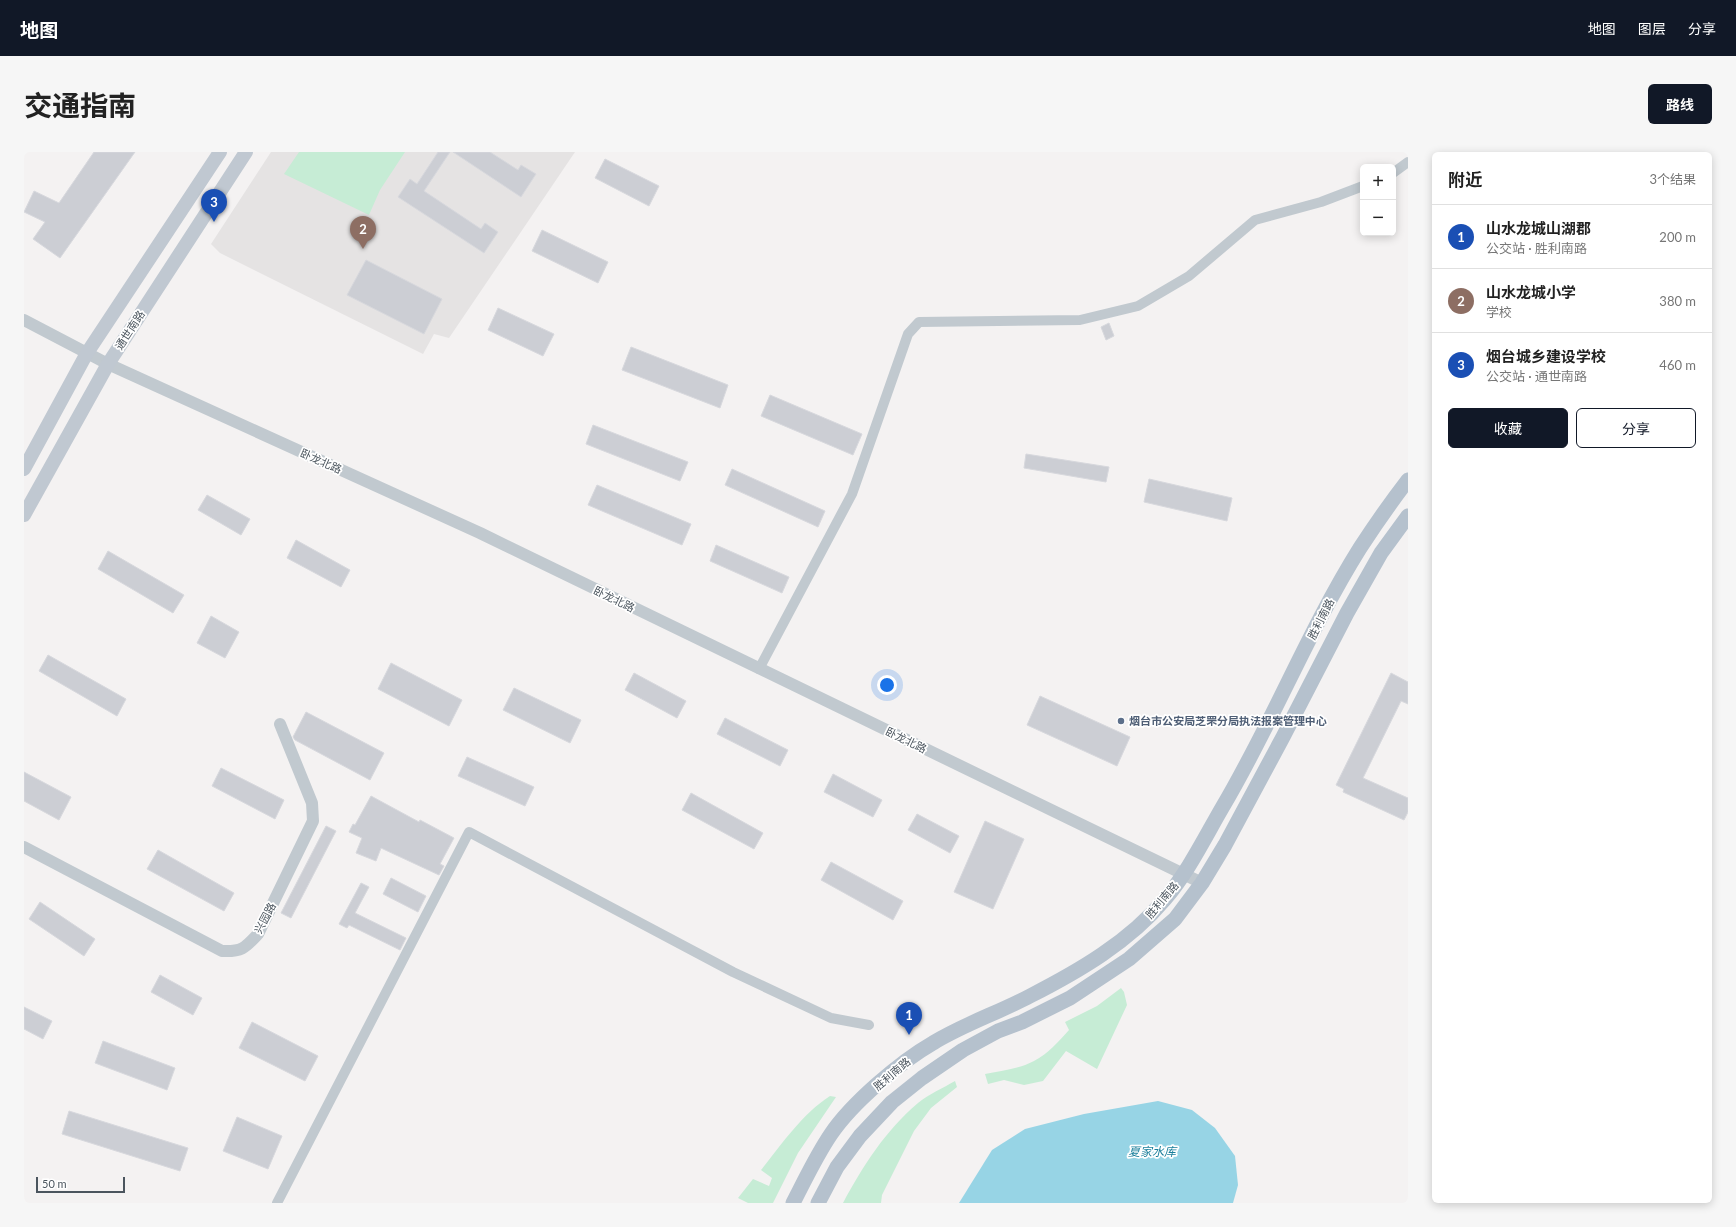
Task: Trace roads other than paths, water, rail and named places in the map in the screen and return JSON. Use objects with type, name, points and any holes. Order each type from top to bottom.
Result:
[{"type":"main road","name":"通世南路","points":[[24,469],[87,353],[220,152]]},
{"type":"main road","name":"通世南路","points":[[24,514],[108,364],[246,152]]},
{"type":"main road","name":"胜利南路","points":[[793,1203],[819,1154],[833,1132],[857,1105],[896,1068],[931,1043],[963,1026],[1030,996],[1088,964],[1113,947],[1142,924],[1165,899],[1183,874],[1241,777],[1330,602],[1359,549],[1408,480]]},
{"type":"main road","name":"胜利南路","points":[[818,1203],[837,1167],[860,1136],[892,1102],[922,1078],[964,1050],[998,1031],[1022,1022],[1070,998],[1129,959],[1175,919],[1202,883],[1225,845],[1347,613],[1381,553],[1408,516]]},
{"type":"street","points":[[1396,171],[1408,162]]},
{"type":"street","points":[[759,669],[852,494],[908,334],[919,322],[1080,320],[1138,306],[1189,276],[1255,220],[1320,202],[1360,187]]},
{"type":"street","name":"卧龙北路","points":[[24,320],[108,364],[480,533],[1202,883]]},
{"type":"street","name":"兴园路","points":[[24,847],[222,951],[237,952],[247,946],[258,934],[313,821],[312,803],[280,724]]},
{"type":"street","points":[[277,1203],[469,832],[733,972],[831,1018],[869,1025]]},
{"type":"water","name":"夏家水库","points":[[1158,1101],[1192,1110],[1215,1128],[1235,1156],[1238,1185],[1233,1203],[959,1203],[992,1150],[1025,1129],[1084,1114]]},
{"type":"place","name":"烟台城乡建设学校","points":[[214,222]]},
{"type":"place","name":"山水龙城小学","points":[[363,249]]},
{"type":"place","name":"烟台市公安局芝罘分局执法报案管理中心","points":[[1121,721]]},
{"type":"place","name":"山水龙城山湖郡","points":[[909,1035]]}]
